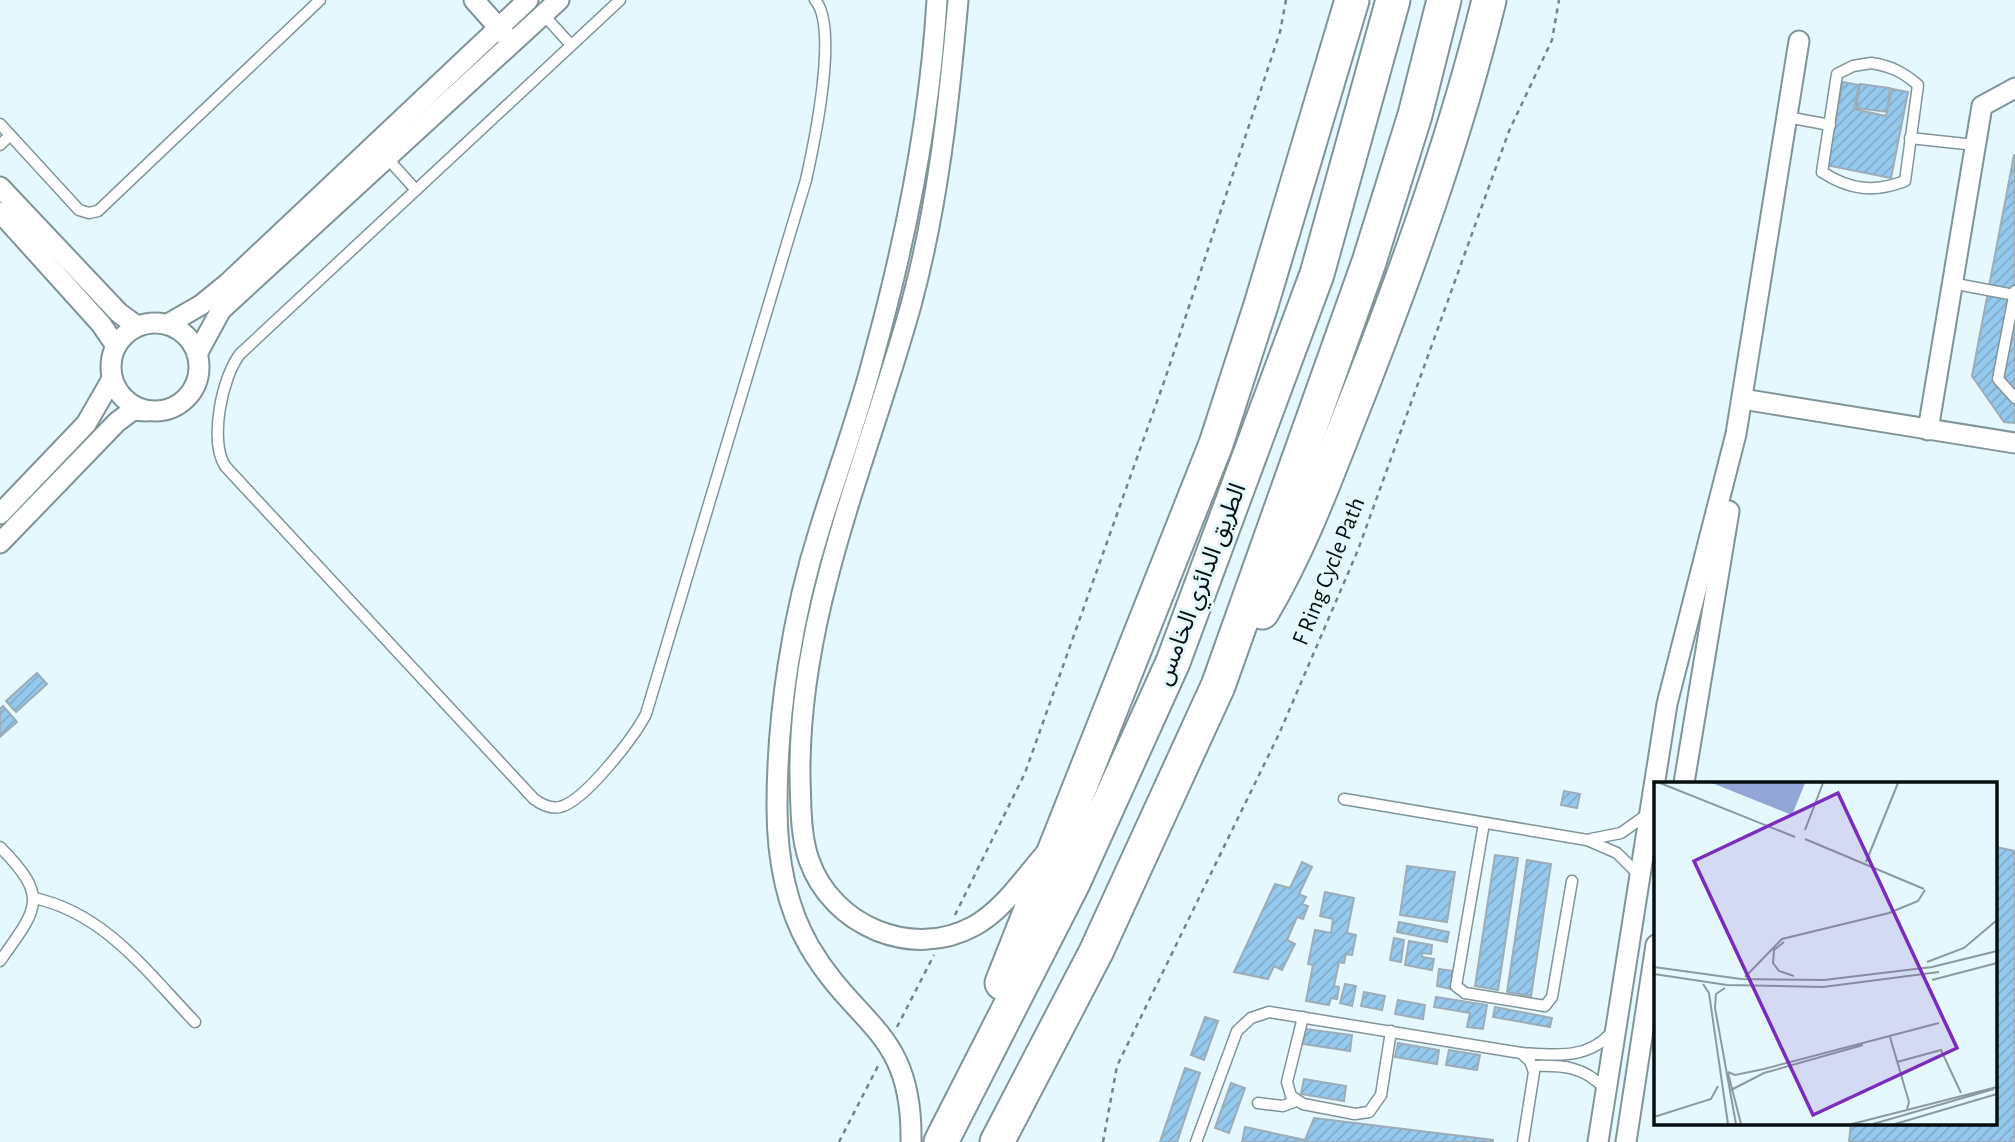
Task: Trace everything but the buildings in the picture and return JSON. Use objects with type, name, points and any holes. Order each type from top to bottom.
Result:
[{"type":"highway","points":[[931,1141],[1057,841],[1216,444],[1261,305],[1352,0]]},
{"type":"highway","name":"الطريق الدائري الخامس","points":[[931,1141],[1073,883],[1173,662],[1317,274],[1393,0]]},
{"type":"highway","name":"الطريق الدائري الخامس","points":[[997,1142],[1096,952],[1218,686],[1368,262],[1415,115],[1444,0]]},
{"type":"highway","points":[[1218,686],[1299,545],[1405,274],[1454,127],[1489,0]]},
{"type":"street","points":[[474,0],[512,43]]},
{"type":"street","points":[[197,354],[221,310],[559,0]]},
{"type":"street","points":[[931,1141],[909,1095],[889,1043],[827,972],[797,923],[781,865],[778,776],[783,714],[803,591],[819,530],[874,357],[913,190],[926,111],[937,0]]},
{"type":"street","points":[[958,0],[950,94],[935,200],[911,304],[820,610],[802,720],[800,775],[805,847],[816,877],[834,902],[859,922],[888,935],[917,940],[943,937],[968,929],[991,914],[1057,841]]},
{"type":"street","points":[[169,324],[201,305],[228,283],[498,27],[516,4],[536,21]]},
{"type":"street","points":[[1655,782],[1673,674],[1736,434],[1799,41]]},
{"type":"street","points":[[1928,429],[1982,106],[2015,88]]},
{"type":"street","points":[[0,187],[119,313],[137,326]]},
{"type":"street","points":[[0,212],[101,324],[116,346]]},
{"type":"street","points":[[0,543],[117,422],[133,410],[152,411],[173,407],[189,394],[198,375],[197,354],[187,335],[169,324],[147,323],[137,326],[116,346],[111,359],[112,379],[123,398],[141,409],[152,411]]},
{"type":"street","points":[[0,514],[86,424],[112,379]]},
{"type":"street","points":[[1742,399],[2015,443]]},
{"type":"street","points":[[1684,782],[1737,467],[1736,434]]},
{"type":"street","points":[[778,776],[800,775]]},
{"type":"street","points":[[1598,1142],[1654,788]]},
{"type":"street","points":[[1626,1142],[1654,958]]},
{"type":"lane","points":[[0,124],[79,210],[89,213],[98,211],[320,0]]},
{"type":"lane","points":[[620,0],[232,364],[224,384],[218,452],[225,466],[534,799],[548,807],[570,802],[621,752],[646,714],[806,180],[817,127],[826,32],[824,13],[815,0]]},
{"type":"lane","points":[[536,21],[571,45]]},
{"type":"lane","points":[[1871,63],[1889,66],[1918,85],[1910,138],[1905,181],[1888,187],[1854,188],[1822,172],[1837,74],[1853,66],[1871,63]]},
{"type":"lane","points":[[1787,117],[1830,125]]},
{"type":"lane","points":[[0,145],[10,135]]},
{"type":"lane","points":[[1910,138],[1975,145]]},
{"type":"lane","points":[[387,158],[416,190]]},
{"type":"lane","points":[[1951,283],[2015,294],[1998,379],[2015,398]]},
{"type":"lane","points":[[1344,799],[1587,840],[1617,853],[1640,876]]},
{"type":"lane","points":[[1587,840],[1621,833],[1650,812]]},
{"type":"lane","points":[[1485,823],[1456,986],[1465,993],[1545,1006],[1552,997],[1572,881]]},
{"type":"lane","points":[[0,846],[28,877],[34,898],[28,919],[0,961]]},
{"type":"lane","points":[[34,898],[68,908],[97,923],[195,1022]]},
{"type":"lane","points":[[1196,1142],[1233,1040],[1243,1024],[1269,1012],[1521,1053],[1559,1056],[1584,1052],[1602,1042],[1616,1027]]},
{"type":"lane","points":[[1303,1017],[1287,1082],[1291,1096],[1297,1101],[1355,1114],[1374,1107],[1381,1095],[1391,1031]]},
{"type":"lane","points":[[1521,1053],[1533,1066],[1573,1067],[1597,1080],[1606,1090]]},
{"type":"lane","points":[[1523,1142],[1533,1066]]},
{"type":"lane","points":[[1258,1103],[1283,1106],[1297,1101]]},
{"type":"path","points":[[839,1142],[1025,773],[1165,379],[1280,32],[1286,0]]},
{"type":"path","name":"F Ring Cycle Path","points":[[1103,1142],[1117,1066],[1279,734],[1358,550],[1509,131],[1552,40],[1559,0]]}]
